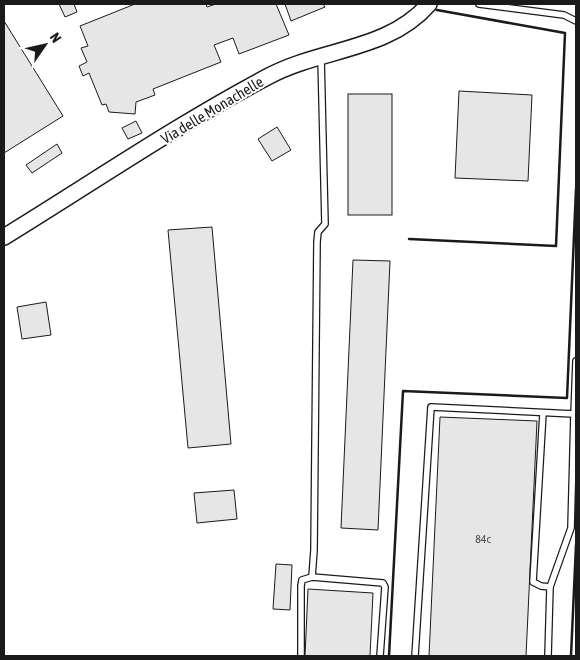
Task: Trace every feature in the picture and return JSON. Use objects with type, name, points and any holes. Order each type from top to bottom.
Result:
[{"type":"street","name":"Via delle Monachelle","points":[[4,237],[237,93],[272,74],[383,37],[406,26],[429,4]]},
{"type":"lane","points":[[479,4],[564,16],[576,21]]},
{"type":"lane","points":[[312,577],[314,550],[317,242],[318,232],[325,224],[321,57]]},
{"type":"lane","points":[[548,656],[550,587],[571,528],[576,362]]},
{"type":"lane","points":[[415,656],[430,407],[574,414]]},
{"type":"lane","points":[[543,413],[534,582],[541,586],[550,587]]},
{"type":"lane","points":[[300,656],[301,586],[302,580],[312,577],[384,583],[380,656]]},
{"type":"building","points":[[59,4],[74,4],[77,12],[65,17]]},
{"type":"building","points":[[135,4],[206,4],[207,7],[216,4],[276,4],[289,35],[239,54],[233,38],[214,45],[221,62],[153,89],[155,95],[136,102],[135,114],[109,112],[106,104],[102,105],[89,73],[83,76],[79,66],[87,62],[81,48],[88,46],[80,26]]},
{"type":"building","points":[[285,4],[323,4],[325,7],[291,21]]},
{"type":"building","points":[[4,21],[63,116],[4,153]]},
{"type":"building","points":[[459,91],[532,95],[528,181],[455,178]]},
{"type":"building","points":[[348,94],[392,94],[392,215],[348,215]]},
{"type":"building","points":[[136,121],[142,133],[128,139],[122,128]]},
{"type":"building","points":[[277,127],[291,150],[272,161],[258,139]]},
{"type":"building","points":[[57,144],[62,153],[32,173],[26,165]]},
{"type":"building","points":[[212,227],[231,444],[188,448],[168,230]]},
{"type":"building","points":[[353,260],[390,261],[378,530],[341,528]]},
{"type":"building","points":[[46,302],[51,335],[22,339],[17,307]]},
{"type":"building","points":[[440,417],[537,421],[526,656],[429,656]]},
{"type":"building","points":[[234,490],[237,519],[197,523],[194,493]]},
{"type":"building","points":[[276,564],[292,565],[290,610],[273,609]]},
{"type":"building","points":[[308,589],[373,593],[370,656],[305,656]]},
{"type":"wall","points":[[409,239],[556,246],[565,33],[437,10]]},
{"type":"wall","points":[[389,656],[403,391],[567,398],[576,189]]},
{"type":"wall","points":[[571,656],[576,545]]}]
